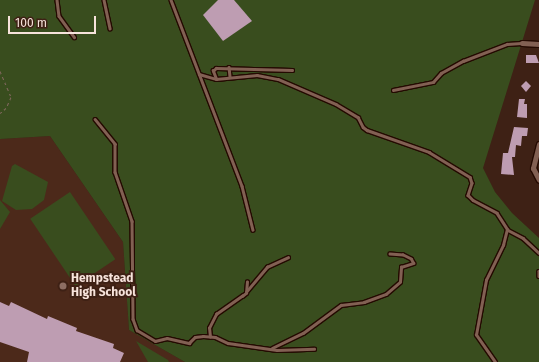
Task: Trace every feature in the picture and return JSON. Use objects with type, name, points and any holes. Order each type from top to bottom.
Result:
[{"type":"street","points":[[522,43],[539,44]]},
{"type":"street","points":[[538,146],[533,168],[539,180]]},
{"type":"lane","points":[[56,0],[60,16],[74,37]]},
{"type":"lane","points":[[104,0],[110,28]]},
{"type":"lane","points":[[171,0],[242,186],[253,230]]},
{"type":"lane","points":[[393,90],[433,82],[441,73],[462,61],[507,44],[522,43]]},
{"type":"lane","points":[[216,79],[213,68],[229,67],[292,70]]},
{"type":"lane","points":[[229,67],[230,78]]},
{"type":"lane","points":[[199,74],[216,79],[266,75],[278,78],[336,104],[358,117],[363,127],[367,130],[429,152],[470,177],[468,195],[497,213],[507,228],[539,253]]},
{"type":"lane","points":[[95,119],[115,144],[115,172],[132,221],[134,326],[142,334],[155,341],[167,338],[189,343],[195,337],[210,337],[228,343],[271,349],[314,349]]},
{"type":"lane","points":[[495,362],[476,335],[486,280],[503,245],[507,228]]},
{"type":"lane","points":[[271,349],[303,333],[342,305],[364,302],[386,294],[400,282],[401,267],[413,263],[411,259],[403,255],[390,254]]},
{"type":"lane","points":[[210,337],[209,328],[216,314],[246,293],[267,267],[288,257]]},
{"type":"lane","points":[[539,271],[539,276]]},
{"type":"lane","points":[[246,293],[247,282]]},
{"type":"path","points":[[0,71],[11,97],[6,108],[0,113]]},
{"type":"shaded area","name":"Hempstead High School","points":[[50,136],[123,242],[129,330],[185,362],[0,362],[0,139]]},
{"type":"green space","points":[[0,0],[535,0],[483,168],[495,192],[512,213],[539,238],[539,362],[185,362],[129,330],[123,242],[50,136],[0,139]]},
{"type":"green space","points":[[15,164],[48,182],[44,200],[32,209],[16,210],[2,201],[12,166]]},
{"type":"green space","points":[[70,192],[115,259],[76,286],[30,219]]},
{"type":"green space","points":[[0,200],[10,212],[0,229]]},
{"type":"green space","points":[[136,341],[168,360],[169,362],[148,362]]},
{"type":"building","points":[[218,0],[234,0],[252,21],[223,41],[203,15]]},
{"type":"building","points":[[526,55],[536,55],[539,63],[526,63]]},
{"type":"building","points":[[526,81],[531,86],[526,92],[521,86]]},
{"type":"building","points":[[519,99],[525,99],[524,104],[527,104],[527,118],[517,117]]},
{"type":"building","points":[[514,127],[528,128],[527,136],[522,136],[521,146],[516,145],[515,157],[512,157],[514,175],[501,174],[503,153],[508,153]]},
{"type":"building","points":[[0,302],[9,306],[11,302],[47,319],[48,316],[77,328],[76,331],[114,344],[113,348],[124,353],[120,362],[27,362],[29,352],[0,342]]},
{"type":"place","name":"Hempstead High School","points":[[63,286]]}]
